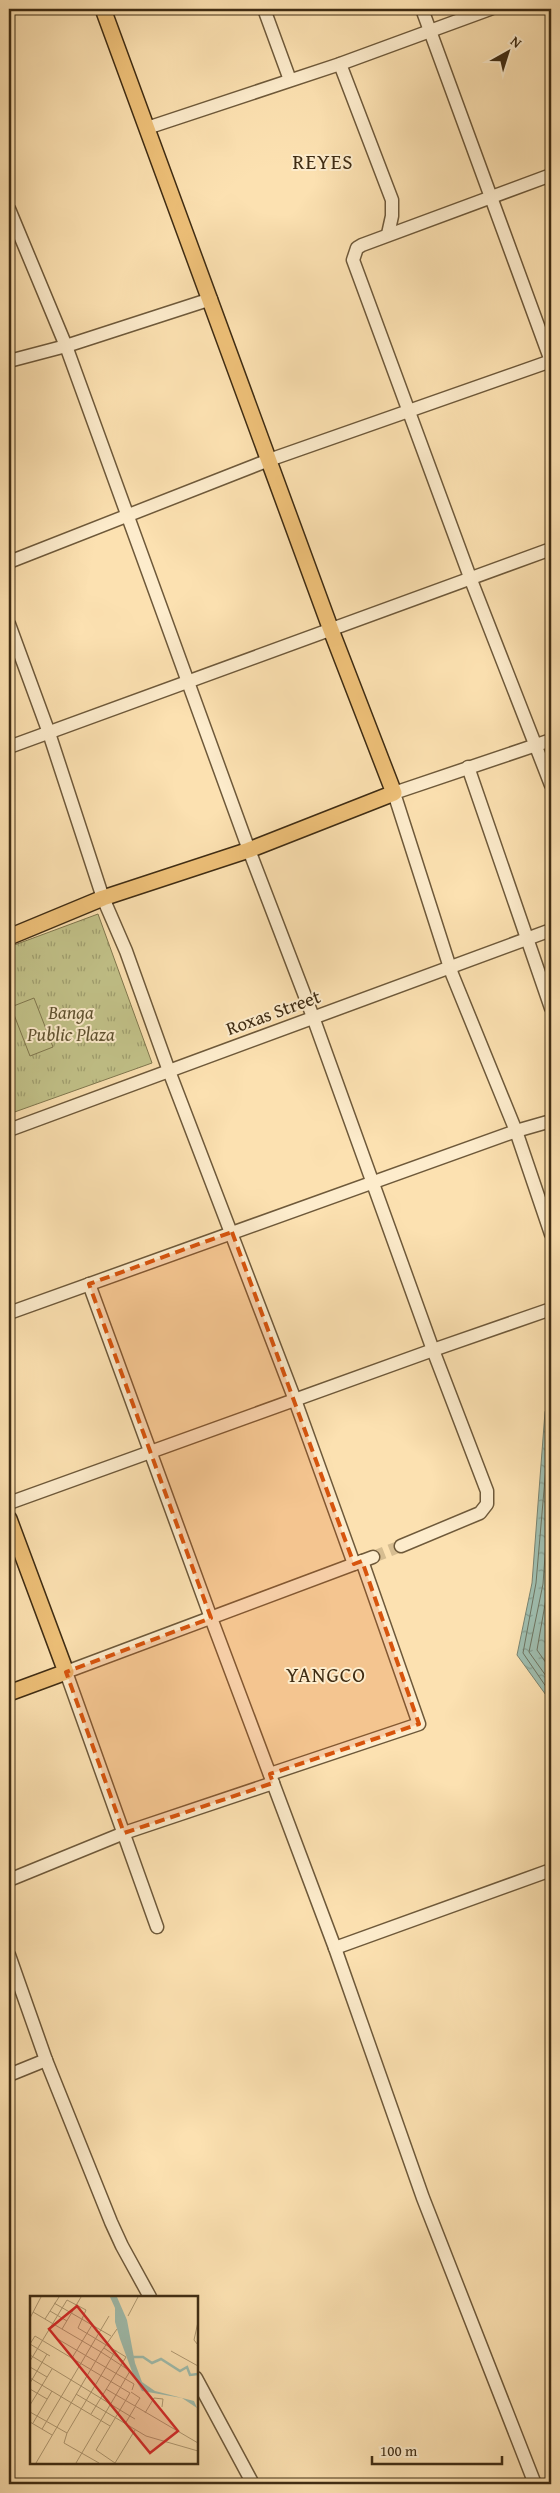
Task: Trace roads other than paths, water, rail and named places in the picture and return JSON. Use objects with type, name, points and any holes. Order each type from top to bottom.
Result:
[{"type":"main road","points":[[9,937],[103,898],[249,850],[394,793],[331,630],[103,9]]},
{"type":"main road","points":[[9,1519],[66,1672],[9,1693]]},
{"type":"street","points":[[264,9],[290,80]]},
{"type":"street","points":[[9,562],[268,460],[551,361],[422,9]]},
{"type":"street","points":[[147,128],[340,64],[490,9]]},
{"type":"street","points":[[340,64],[392,200],[392,216],[388,234]]},
{"type":"street","points":[[551,174],[388,234],[358,248],[353,260],[470,580],[537,745],[551,785]]},
{"type":"street","points":[[9,209],[66,346],[249,850],[374,1182],[433,1350],[488,1498],[484,1509],[473,1517],[401,1546]]},
{"type":"street","points":[[9,361],[66,346],[210,299]]},
{"type":"street","points":[[9,747],[188,680],[470,580],[551,549]]},
{"type":"street","points":[[9,624],[49,733],[103,898],[126,951],[169,1071],[295,1400],[363,1561],[418,1724],[124,1833],[9,1880]]},
{"type":"street","points":[[551,740],[394,793],[454,978],[516,1131],[551,1234]]},
{"type":"street","points":[[468,767],[551,1008]]},
{"type":"street","name":"Roxas Street","points":[[9,1130],[451,965],[551,930]]},
{"type":"street","points":[[9,1313],[516,1131],[551,1121]]},
{"type":"street","points":[[89,1284],[211,1618],[335,1948],[423,2198],[535,2484]]},
{"type":"street","points":[[9,1503],[551,1309]]},
{"type":"street","points":[[157,1927],[66,1672],[363,1561]]},
{"type":"street","points":[[335,1948],[551,1870]]},
{"type":"street","points":[[9,1955],[46,2060],[119,2240],[149,2296]]},
{"type":"street","points":[[9,2075],[46,2060]]},
{"type":"street","points":[[198,2382],[253,2484]]},
{"type":"water","points":[[551,1395],[551,1702],[517,1655],[532,1583],[545,1412]]},
{"type":"tunnel","points":[[373,1557],[401,1546]]},
{"type":"district","name":"REYES","points":[[323,161]]},
{"type":"district","name":"YANGCO","points":[[326,1674]]},
{"type":"park label","name":"Banga Public Plaza","points":[[71,1023]]}]
